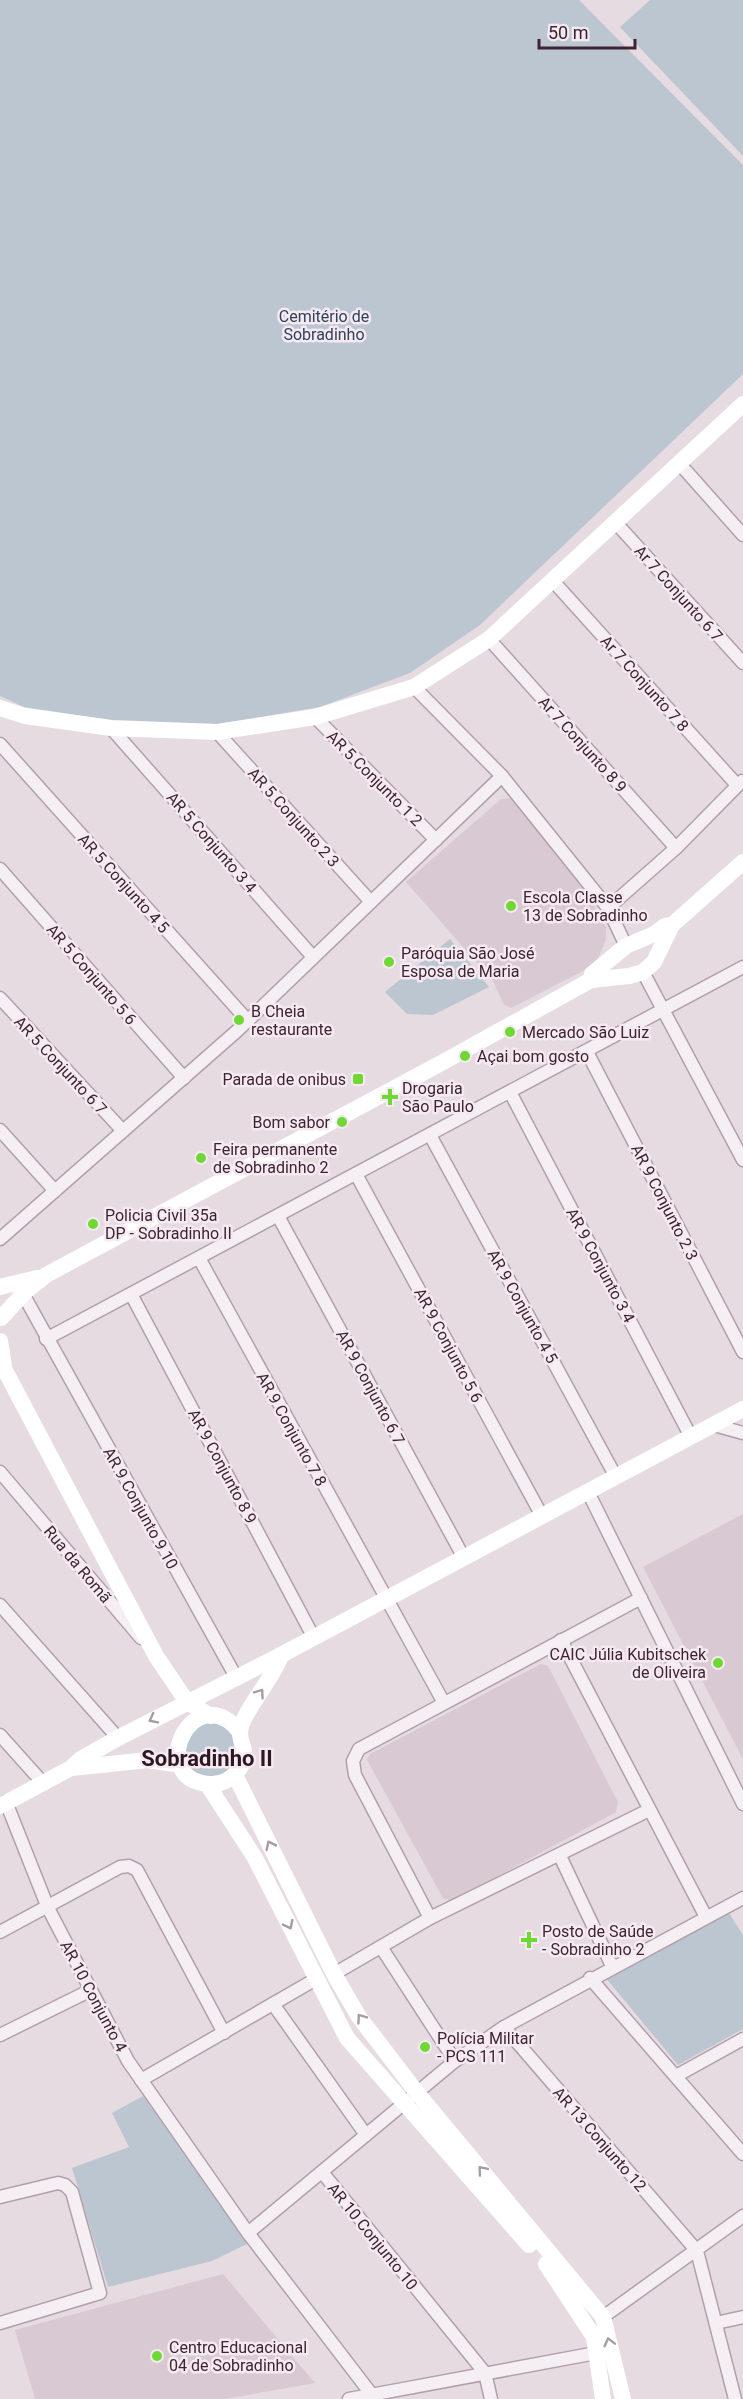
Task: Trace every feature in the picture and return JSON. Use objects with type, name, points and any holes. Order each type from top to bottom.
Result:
[{"type":"street","points":[[0,708],[25,716],[111,728],[217,732],[315,717],[414,687],[489,639],[743,405]]},
{"type":"street","points":[[679,464],[743,534]]},
{"type":"street","name":"Ar 7 Conjunto 6 7","points":[[616,523],[743,663]]},
{"type":"street","name":"Ar 7 Conjunto 7 8","points":[[553,581],[740,782]]},
{"type":"street","name":"Ar 7 Conjunto 8 9","points":[[489,639],[676,848]]},
{"type":"street","points":[[414,687],[502,776],[608,908],[626,947],[621,969],[642,970]]},
{"type":"street","name":"AR 5 Conjunto 1 2","points":[[315,717],[436,840]]},
{"type":"street","name":"AR 5 Conjunto 3 4","points":[[111,728],[313,957]]},
{"type":"street","name":"AR 5 Conjunto 2 3","points":[[217,732],[371,902]]},
{"type":"street","name":"AR 5 Conjunto 4 5","points":[[0,744],[248,1021]]},
{"type":"street","points":[[0,1239],[248,1021],[502,776]]},
{"type":"street","points":[[608,908],[676,848],[740,782]]},
{"type":"street","points":[[0,1319],[23,1294],[46,1275],[438,1065],[591,980],[642,970],[672,925],[743,861]]},
{"type":"street","name":"AR 5 Conjunto 5 6","points":[[0,869],[184,1078]]},
{"type":"street","points":[[591,980],[592,974],[626,947],[665,926],[672,925]]},
{"type":"street","points":[[626,947],[648,949],[642,970],[743,1160]]},
{"type":"street","points":[[46,1339],[742,970]]},
{"type":"street","name":"AR 5 Conjunto 6 7","points":[[0,998],[123,1131]]},
{"type":"street","name":"AR 9 Conjunto 2 3","points":[[587,1052],[743,1352]]},
{"type":"street","name":"AR 9 Conjunto 3 4","points":[[510,1092],[691,1437]]},
{"type":"street","points":[[0,1130],[55,1191]]},
{"type":"street","name":"AR 9 Conjunto 4 5","points":[[430,1135],[616,1477]]},
{"type":"street","name":"AR 9 Conjunto 5 6","points":[[357,1174],[542,1516]]},
{"type":"street","name":"AR 9 Conjunto 6 7","points":[[278,1215],[464,1558]]},
{"type":"street","name":"AR 9 Conjunto 7 8","points":[[199,1258],[444,1703]]},
{"type":"street","points":[[0,1287],[46,1275]]},
{"type":"street","name":"AR 9 Conjunto 9 10","points":[[23,1294],[236,1677]]},
{"type":"street","name":"AR 9 Conjunto 8 9","points":[[131,1294],[314,1638]]},
{"type":"street","points":[[0,1302],[0,1319]]},
{"type":"street","points":[[0,1341],[2,1363],[156,1656],[187,1702],[211,1716],[228,1720],[240,1732],[245,1754],[235,1775],[217,1784],[207,1784],[187,1774],[181,1765],[177,1749],[187,1702]]},
{"type":"street","points":[[3,1804],[71,1768],[81,1759],[118,1738],[314,1638],[743,1409]]},
{"type":"street","points":[[714,1425],[743,1433]]},
{"type":"street","name":"Rua da Romã","points":[[0,1472],[156,1656]]},
{"type":"street","points":[[588,1492],[743,1804]]},
{"type":"street","points":[[430,1918],[355,1775],[353,1761],[359,1749],[641,1598]]},
{"type":"street","points":[[0,1605],[130,1751],[148,1760]]},
{"type":"street","points":[[561,1640],[706,1917]]},
{"type":"street","points":[[240,1732],[252,1704],[278,1667],[281,1655]]},
{"type":"street","points":[[182,1733],[194,1721],[211,1716]]},
{"type":"street","points":[[0,1735],[43,1783]]},
{"type":"street","points":[[71,1768],[148,1760],[181,1765]]},
{"type":"street","points":[[235,1775],[334,1974],[359,2017],[412,2099],[553,2272],[594,2337],[603,2399]]},
{"type":"street","points":[[207,1784],[255,1858],[346,2038],[412,2099],[603,2317],[623,2399]]},
{"type":"street","name":"AR 10 Conjunto 4","points":[[3,1804],[48,1908],[89,1991],[141,2080],[248,2233],[372,2395]]},
{"type":"street","points":[[334,1974],[430,1918],[560,1856],[649,1810]]},
{"type":"street","points":[[560,1856],[612,1966]]},
{"type":"street","points":[[0,1932],[120,1867],[129,1866],[137,1870],[224,2033]]},
{"type":"street","points":[[322,2172],[455,2061],[504,2027],[612,1966],[743,1898]]},
{"type":"street","points":[[381,1947],[455,2061]]},
{"type":"street","points":[[590,1978],[742,2152]]},
{"type":"street","points":[[141,2080],[316,1979]]},
{"type":"street","points":[[0,2035],[89,1991]]},
{"type":"street","points":[[273,2004],[366,2135]]},
{"type":"street","name":"AR 13 Conjunto 12","points":[[504,2027],[697,2251]]},
{"type":"street","points":[[676,2076],[743,2039]]},
{"type":"street","name":"AR 10 Conjunto 10","points":[[248,2233],[322,2172],[485,2373]]},
{"type":"street","points":[[0,2197],[58,2183],[65,2185],[72,2192],[100,2293],[0,2323]]},
{"type":"street","points":[[603,2317],[743,2216]]},
{"type":"street","points":[[697,2251],[735,2399]]},
{"type":"street","points":[[716,2323],[743,2317]]},
{"type":"street","points":[[349,2399],[596,2353]]},
{"type":"street","points":[[485,2373],[491,2399]]},
{"type":"shaded area","name":"Escola Classe 13 de Sobradinho","points":[[510,798],[582,884],[606,927],[606,939],[597,961],[587,969],[511,1008],[504,1005],[493,981],[406,882],[501,799]]},
{"type":"shaded area","name":"CAIC Júlia Kubitschek de Oliveira","points":[[743,1514],[743,1759],[643,1567]]},
{"type":"shaded area","points":[[541,1664],[548,1666],[618,1802],[616,1812],[452,1901],[443,1898],[367,1760],[370,1754]]},
{"type":"shaded area","name":"Centro Educacional 04 de Sobradinho","points":[[223,2274],[315,2383],[225,2399],[35,2399],[15,2330]]},
{"type":"green space","name":"Cemitério de Sobradinho","points":[[0,0],[579,0],[743,165],[743,374],[480,625],[410,673],[320,707],[218,724],[123,722],[24,707],[0,696]]},
{"type":"green space","points":[[650,0],[743,0],[743,156],[620,27]]},
{"type":"green space","points":[[450,939],[489,987],[433,1015],[407,1014],[385,992]]},
{"type":"green space","points":[[216,1721],[237,1734],[236,1767],[215,1780],[191,1773],[181,1750],[192,1727]]},
{"type":"green space","points":[[729,1913],[743,1935],[743,2029],[678,2065],[605,1977]]},
{"type":"green space","points":[[143,2096],[249,2243],[212,2261],[108,2287],[72,2168],[129,2147],[112,2113]]},
{"type":"place","name":"Escola Classe 13 de Sobradinho","points":[[511,906]]},
{"type":"place","name":"Paróquia São José Esposa de Maria","points":[[389,962]]},
{"type":"place","name":"B Cheia restaurante","points":[[239,1020]]},
{"type":"place","name":"Mercado São Luiz","points":[[510,1032]]},
{"type":"place","name":"Açai bom gosto","points":[[465,1056]]},
{"type":"place","name":"Parada de onibus","points":[[358,1079]]},
{"type":"place","name":"Drogaria São Paulo","points":[[390,1097]]},
{"type":"place","name":"Bom sabor","points":[[342,1122]]},
{"type":"place","name":"Feira permanente de Sobradinho 2","points":[[201,1158]]},
{"type":"place","name":"Policia Civil 35a DP - Sobradinho II","points":[[93,1224]]},
{"type":"place","name":"CAIC Júlia Kubitschek de Oliveira","points":[[718,1663]]},
{"type":"place","name":"Posto de Saúde - Sobradinho 2","points":[[529,1940]]},
{"type":"place","name":"Polícia Militar - PCS 111","points":[[425,2047]]},
{"type":"place","name":"Centro Educacional 04 de Sobradinho","points":[[157,2356]]},
{"type":"district","name":"Sobradinho II","points":[[207,1758]]}]
